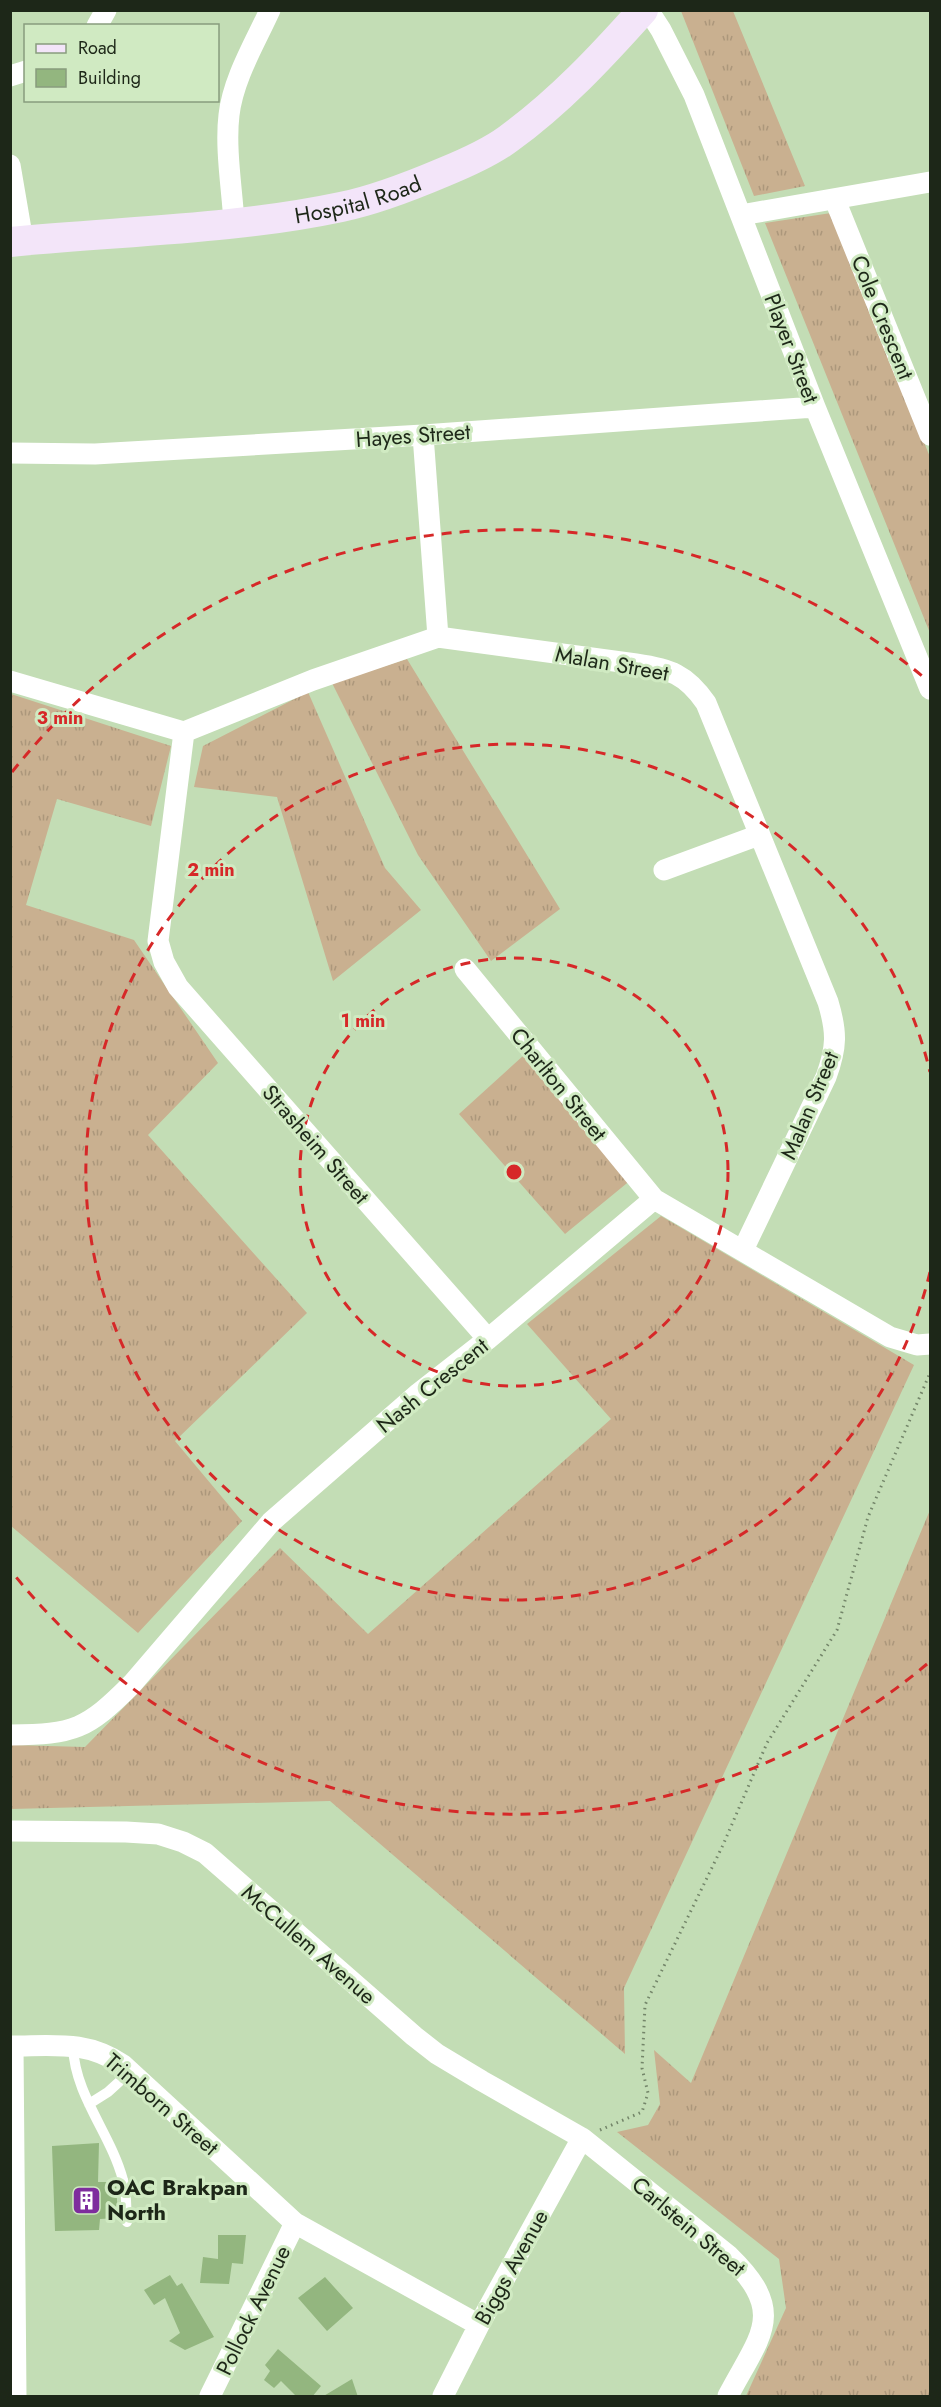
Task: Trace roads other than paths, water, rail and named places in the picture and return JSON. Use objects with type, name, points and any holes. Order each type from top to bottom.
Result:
[{"type":"main road","name":"Hospital Road","points":[[17,242],[280,218],[342,207],[390,194],[470,161],[506,140],[547,109],[599,60],[643,10]]},
{"type":"street","points":[[98,24],[106,10]]},
{"type":"street","points":[[234,222],[229,115],[243,68],[270,10]]},
{"type":"street","name":"Player Street","points":[[648,10],[661,30],[694,95],[815,407],[930,689]]},
{"type":"street","points":[[10,165],[17,242]]},
{"type":"street","points":[[741,215],[930,182]]},
{"type":"street","name":"Cole Crescent","points":[[835,200],[925,409],[930,435]]},
{"type":"street","name":"Hayes Street","points":[[10,453],[95,454],[423,435],[815,407]]},
{"type":"street","points":[[423,435],[438,637]]},
{"type":"street","name":"Malan Street","points":[[184,732],[313,680],[438,637],[661,668],[680,675],[696,688],[706,703],[828,1002],[836,1039],[834,1056],[826,1077],[742,1250]]},
{"type":"street","points":[[10,681],[184,732]]},
{"type":"street","name":"Strasheim Street","points":[[184,732],[158,941],[164,962],[178,987],[488,1340]]},
{"type":"street","points":[[664,870],[759,835]]},
{"type":"street","name":"Charlton Street","points":[[465,969],[654,1199]]},
{"type":"street","points":[[654,1199],[890,1337],[916,1345],[930,1344]]},
{"type":"street","name":"Nash Crescent","points":[[10,1735],[52,1734],[74,1729],[89,1722],[108,1707],[132,1684],[271,1522],[419,1393],[488,1340],[654,1199]]},
{"type":"street","name":"McCullem Avenue","points":[[10,1831],[158,1834],[183,1842],[205,1853],[414,2036],[482,2081],[582,2138]]},
{"type":"street","points":[[11,2046],[16,2397]]},
{"type":"street","name":"Trimborn Street","points":[[11,2046],[90,2048],[106,2053],[131,2071],[296,2223],[479,2325]]},
{"type":"street","name":"Biggs Avenue","points":[[442,2397],[582,2138]]},
{"type":"street","name":"Carlstein Street","points":[[582,2138],[729,2256],[756,2286],[765,2313],[762,2333],[728,2397]]},
{"type":"street","name":"Pollock Avenue","points":[[210,2397],[296,2223]]},
{"type":"lane","points":[[73,2047],[78,2079],[124,2182],[127,2222]]},
{"type":"lane","points":[[88,2104],[108,2092],[131,2071]]},
{"type":"place","name":"OAC Brakpan North","points":[[86,2200]]}]
